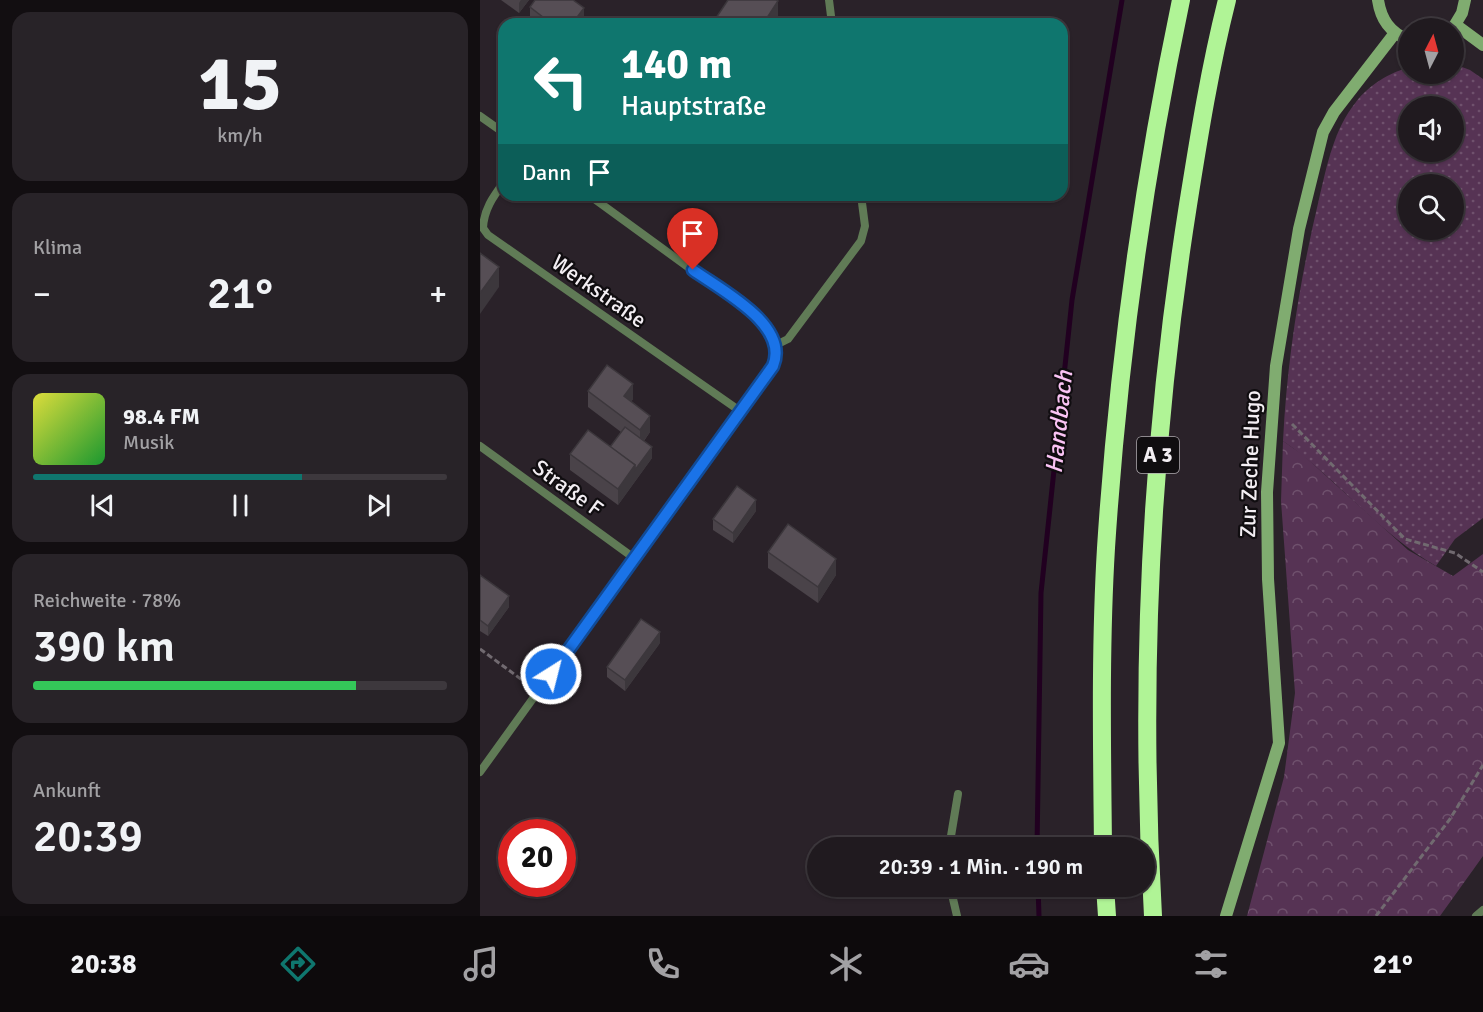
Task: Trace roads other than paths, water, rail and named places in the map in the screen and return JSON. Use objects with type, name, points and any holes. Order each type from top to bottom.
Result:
[{"type":"highway","name":"A 3","points":[[1103,837],[1101,684],[1106,549],[1118,400],[1132,268],[1156,119],[1181,0]]},
{"type":"highway","name":"A 3","points":[[1153,916],[1149,860],[1148,682],[1151,553],[1162,406],[1200,129],[1227,0]]},
{"type":"highway","points":[[1106,897],[1107,916]]},
{"type":"street","points":[[1378,0],[1385,23],[1398,35]]},
{"type":"street","points":[[1460,18],[1465,0]]},
{"type":"street","name":"Zur Zeche Hugo","points":[[1226,916],[1279,743],[1268,579],[1267,492],[1276,366],[1299,229],[1323,132],[1341,103],[1395,33]]},
{"type":"street","points":[[1464,33],[1483,45]]},
{"type":"lane","points":[[829,0],[831,18]]},
{"type":"lane","points":[[480,116],[498,129]]},
{"type":"lane","name":"Werkstraße","points":[[498,191],[484,217],[483,228],[488,236],[740,411]]},
{"type":"lane","points":[[480,772],[773,366],[777,356],[776,345],[762,321],[597,201]]},
{"type":"lane","points":[[776,345],[788,339],[861,241],[865,226],[862,201]]},
{"type":"lane","name":"Straße F","points":[[480,446],[634,558]]},
{"type":"lane","points":[[951,837],[958,794]]},
{"type":"lane","points":[[953,897],[957,916]]},
{"type":"lane","points":[[1476,916],[1483,910]]},
{"type":"waterway","name":"Handbach","points":[[1037,837],[1041,593],[1072,300],[1122,0]]},
{"type":"waterway","name":"Handbach","points":[[1038,897],[1039,916]]}]
